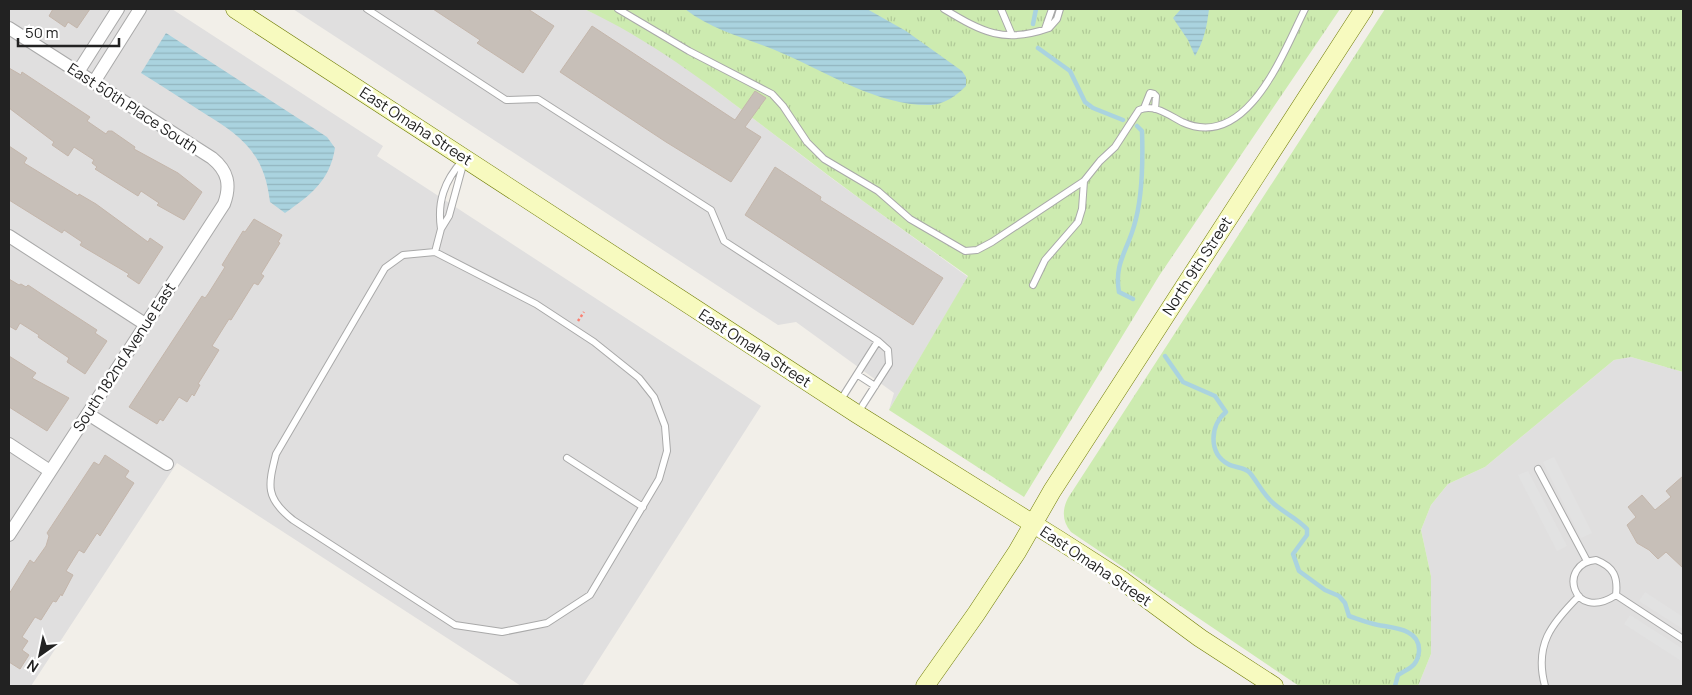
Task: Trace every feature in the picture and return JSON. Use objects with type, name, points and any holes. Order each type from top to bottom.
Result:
[{"type":"street","points":[[78,72],[118,9]]},
{"type":"street","points":[[94,82],[140,9]]},
{"type":"street","name":"East Omaha Street","points":[[235,9],[839,403],[1120,579],[1200,638],[1274,686]]},
{"type":"street","name":"North 9th Street","points":[[925,686],[976,614],[1057,483],[1364,9]]},
{"type":"street","name":"East 50th Place South","points":[[9,28],[212,158],[223,168],[227,176]]},
{"type":"street","name":"South 182nd Avenue East","points":[[9,535],[224,204],[229,188],[227,176]]},
{"type":"street","points":[[9,236],[145,324]]},
{"type":"street","points":[[88,414],[167,464]]},
{"type":"street","points":[[9,444],[50,471]]},
{"type":"lane","points":[[367,9],[506,100],[538,99],[695,199],[711,210],[724,241],[878,341],[888,350],[890,359],[857,414]]},
{"type":"lane","points":[[618,9],[689,51],[772,94],[783,106],[807,142],[824,159],[878,192],[910,219],[965,251],[977,250],[992,242],[1084,181],[1100,160],[1115,147],[1140,110],[1144,108],[1154,109],[1201,128],[1225,126],[1236,120],[1259,92],[1284,55],[1305,9]]},
{"type":"lane","points":[[944,9],[993,34],[1012,35],[1044,30],[1053,24],[1060,9]]},
{"type":"lane","points":[[1001,9],[1012,35]]},
{"type":"lane","points":[[1044,30],[1048,26],[1052,9]]},
{"type":"lane","points":[[1144,108],[1146,98],[1150,94],[1154,94],[1156,96],[1154,109]]},
{"type":"lane","points":[[441,229],[438,214],[444,187],[451,174],[464,158]]},
{"type":"lane","points":[[435,252],[441,229],[450,216],[464,158]]},
{"type":"lane","points":[[1033,285],[1045,260],[1078,222],[1082,208],[1084,181]]},
{"type":"lane","points":[[435,252],[536,304],[594,342],[646,385],[663,418],[667,451],[659,479],[590,595],[547,624],[502,632],[455,625],[282,511],[270,496],[270,478],[276,454],[371,289],[386,268],[403,256],[435,252]]},
{"type":"lane","points":[[839,403],[878,341]]},
{"type":"lane","points":[[858,375],[875,386]]},
{"type":"lane","points":[[567,458],[643,507]]},
{"type":"lane","points":[[1538,469],[1586,561]]},
{"type":"lane","points":[[1596,560],[1606,564],[1613,570],[1618,583],[1616,595],[1608,600],[1593,603],[1586,602],[1579,596],[1573,586],[1574,577],[1579,567],[1586,561],[1596,560]]},
{"type":"lane","points":[[1616,595],[1683,639]]},
{"type":"lane","points":[[1545,686],[1542,673],[1542,654],[1548,634],[1555,621],[1579,596]]},
{"type":"shaded area","points":[[9,9],[172,9],[383,146],[377,156],[761,406],[582,686],[521,686],[177,463],[31,686],[9,686]]},
{"type":"shaded area","points":[[293,9],[584,9],[616,23],[672,57],[834,180],[968,277],[889,410],[894,393],[796,322],[778,325]]},
{"type":"shaded area","points":[[1631,357],[1683,372],[1683,686],[1418,686],[1431,654],[1431,576],[1421,530],[1431,505],[1448,484],[1485,467],[1614,360]]},
{"type":"shaded area","points":[[1554,457],[1592,533],[1581,538],[1543,462]]},
{"type":"shaded area","points":[[1528,471],[1567,546],[1557,551],[1518,475]]},
{"type":"shaded area","points":[[1645,592],[1683,617],[1683,629],[1639,601]]},
{"type":"shaded area","points":[[1630,615],[1683,649],[1683,662],[1624,624]]},
{"type":"green space","points":[[584,9],[1340,9],[1159,276],[1024,497],[889,410],[968,276],[857,197],[691,72],[639,38]]},
{"type":"green space","points":[[1385,9],[1683,9],[1683,372],[1631,357],[1614,360],[1485,467],[1448,484],[1431,505],[1421,530],[1431,576],[1431,654],[1418,686],[1299,686],[1071,532],[1066,524],[1064,511],[1068,498]]},
{"type":"water","points":[[685,9],[867,9],[906,31],[962,71],[966,77],[966,86],[950,99],[935,105],[911,104],[892,100],[874,95],[784,54],[708,24]]},
{"type":"water","points":[[1181,9],[1209,9],[1205,33],[1195,56],[1188,40],[1173,18]]},
{"type":"water","points":[[166,33],[327,137],[335,148],[329,169],[318,186],[303,200],[285,213],[270,202],[267,184],[256,157],[238,137],[141,73]]},
{"type":"building","points":[[53,9],[90,9],[77,28],[68,22],[65,27],[49,16]]},
{"type":"building","points":[[433,9],[528,9],[554,26],[523,73],[477,43],[480,40]]},
{"type":"building","points":[[592,26],[735,120],[755,91],[766,98],[745,127],[761,137],[731,182],[666,142],[560,72]]},
{"type":"building","points":[[9,68],[21,75],[22,72],[90,117],[87,121],[106,134],[108,131],[112,131],[135,147],[134,149],[178,173],[202,192],[184,220],[157,205],[159,203],[141,191],[138,196],[95,169],[97,167],[92,163],[94,160],[74,147],[68,156],[52,145],[54,142],[9,108]]},
{"type":"building","points":[[9,146],[27,158],[24,163],[78,196],[79,194],[96,204],[148,242],[150,238],[163,247],[139,284],[127,276],[129,274],[80,245],[82,242],[64,230],[62,233],[9,200]]},
{"type":"building","points":[[775,167],[821,197],[820,200],[943,278],[913,325],[745,215]]},
{"type":"building","points":[[254,219],[282,235],[278,242],[280,243],[261,274],[264,276],[258,285],[254,283],[212,346],[219,350],[198,384],[200,385],[194,396],[192,394],[187,402],[179,397],[163,421],[160,419],[157,424],[129,407],[202,296],[205,298],[208,294],[225,267],[222,265],[243,231],[245,232]]},
{"type":"building","points":[[9,279],[19,285],[21,284],[26,287],[28,285],[97,330],[95,333],[107,341],[85,374],[67,362],[69,358],[20,323],[16,330],[9,326]]},
{"type":"building","points":[[9,356],[36,373],[32,378],[69,398],[47,431],[9,407]]},
{"type":"building","points":[[105,455],[129,471],[125,477],[134,483],[100,536],[97,533],[84,553],[79,550],[66,571],[73,575],[62,596],[61,594],[56,602],[53,601],[41,620],[35,617],[22,637],[28,641],[22,650],[29,655],[20,669],[9,662],[9,594],[30,560],[34,563],[46,546],[49,536],[47,533],[94,462],[99,465]]},
{"type":"building","points":[[1683,476],[1683,568],[1666,552],[1658,559],[1649,550],[1637,543],[1627,525],[1636,517],[1628,507],[1642,495],[1655,510],[1671,497],[1666,491]]},
{"type":"waterway","points":[[1033,24],[1036,9]]},
{"type":"waterway","points":[[1038,48],[1070,71],[1085,102],[1093,108],[1123,120]]},
{"type":"waterway","points":[[1133,299],[1119,292],[1118,273],[1134,226],[1141,191],[1142,131],[1137,126]]},
{"type":"waterway","points":[[1165,356],[1183,382],[1215,396],[1226,412],[1214,431],[1214,446],[1217,453],[1228,464],[1248,471],[1273,503],[1307,529],[1307,535],[1293,554],[1299,571],[1325,590],[1339,596],[1345,603],[1349,616],[1405,631],[1415,638],[1419,651],[1417,660],[1412,666],[1398,675],[1395,686]]}]
